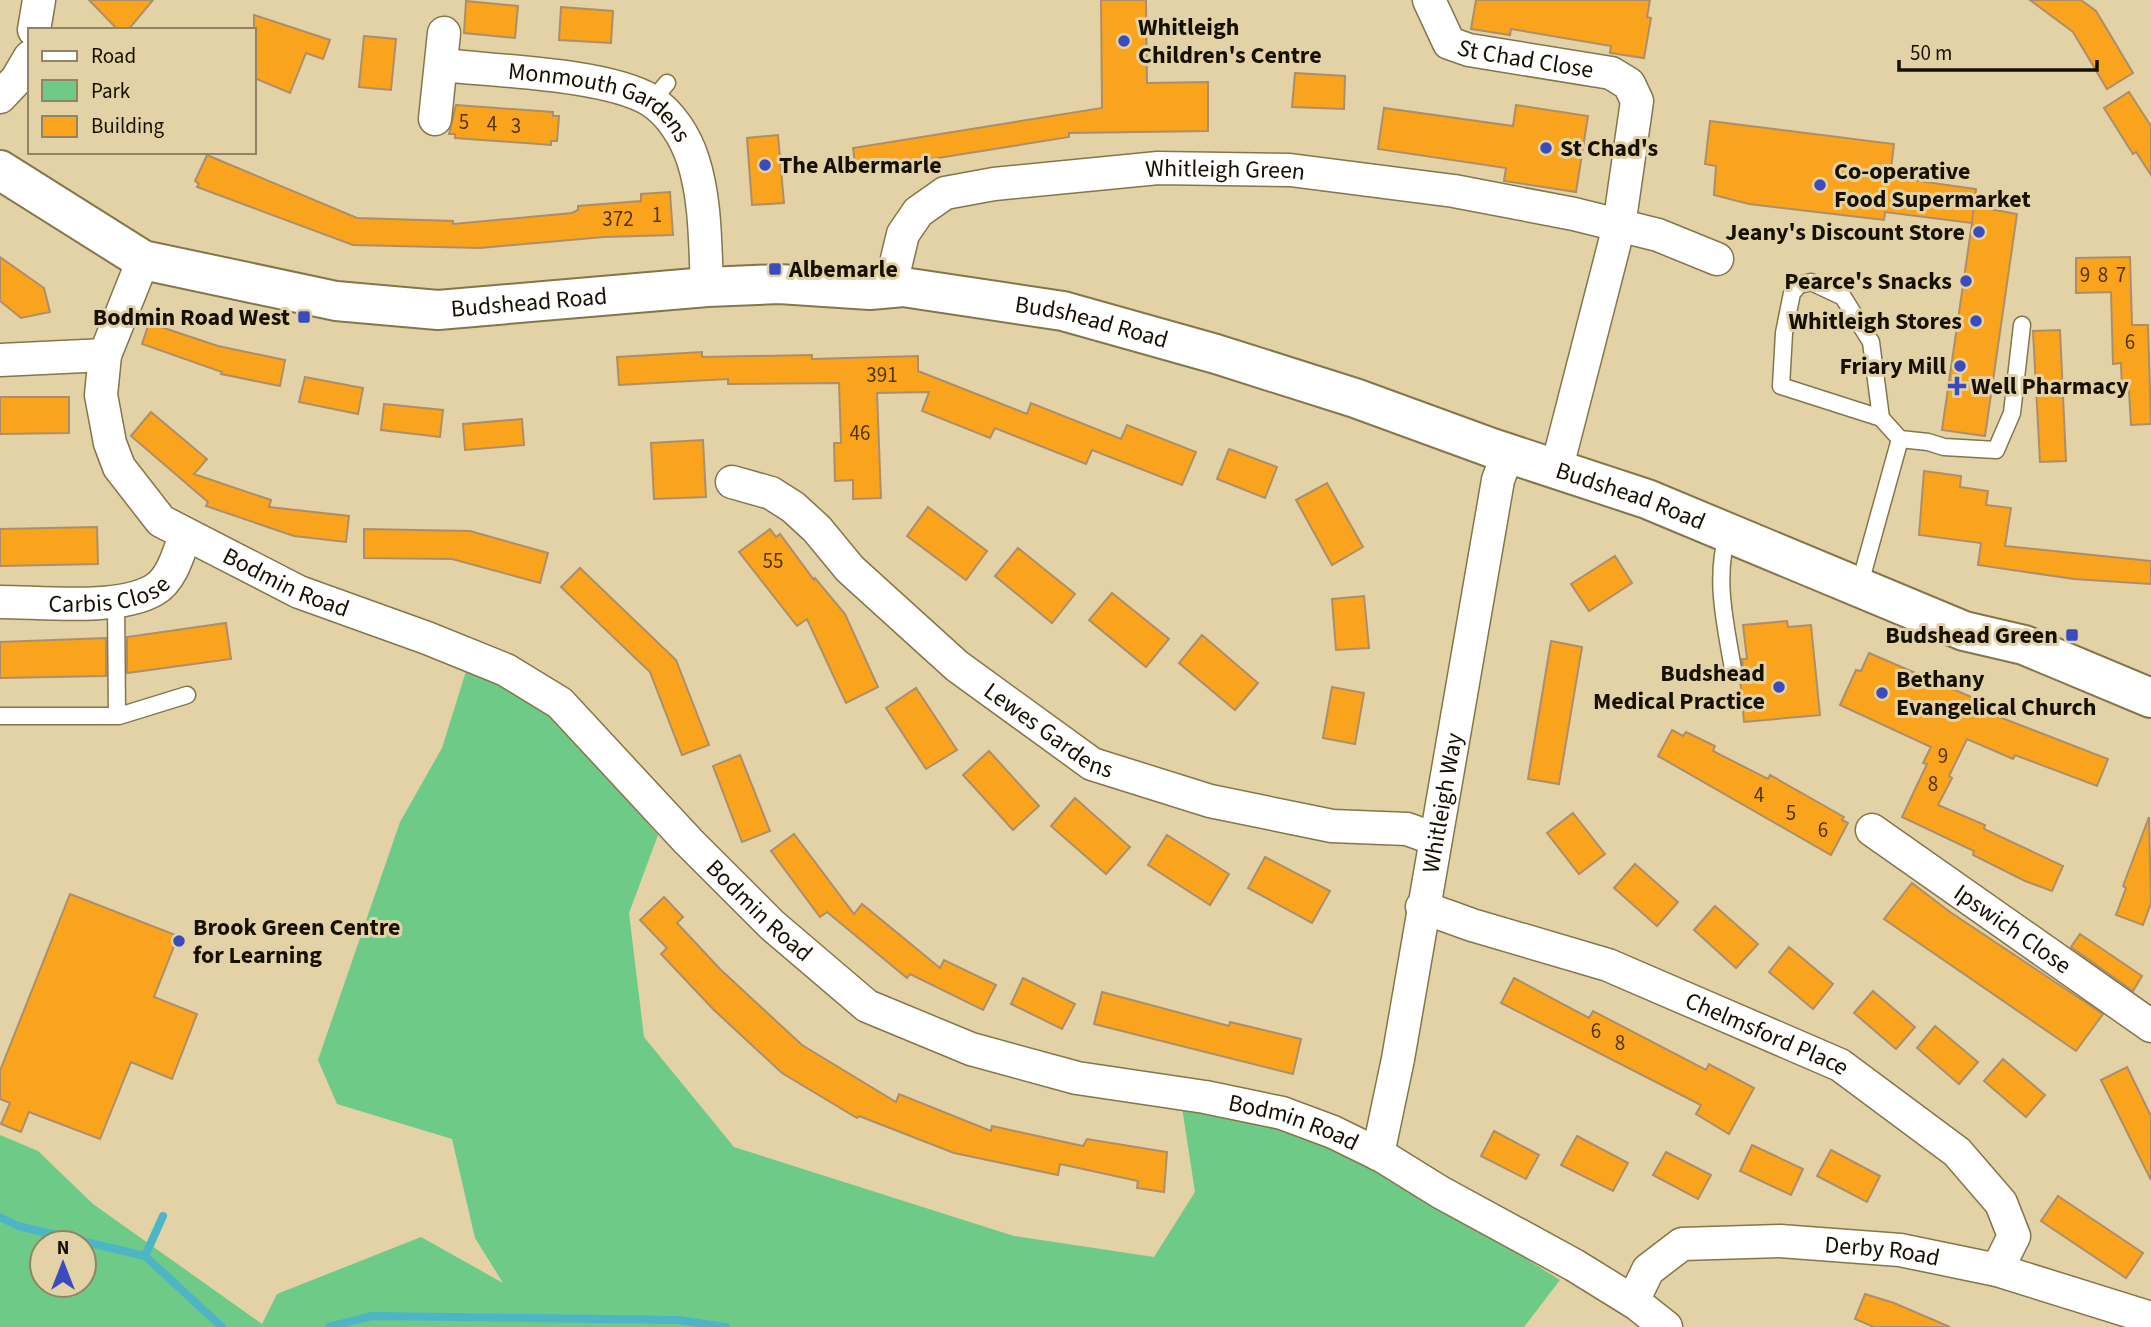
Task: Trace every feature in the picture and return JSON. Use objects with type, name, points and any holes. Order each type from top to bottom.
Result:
[{"type":"street","points":[[34,28],[39,0]]},
{"type":"street","name":"St Chad Close","points":[[1429,0],[1450,43],[1469,51],[1611,73],[1629,84],[1637,101],[1619,226]]},
{"type":"street","points":[[435,119],[444,33]]},
{"type":"street","points":[[0,97],[17,79],[28,60]]},
{"type":"street","name":"Monmouth Gardens","points":[[442,65],[659,92],[693,160],[700,194],[707,287]]},
{"type":"street","name":"Whitleigh Green","points":[[890,288],[903,234],[918,212],[945,193],[994,184],[1157,168],[1290,170],[1454,191],[1658,235],[1717,259]]},
{"type":"street","name":"Budshead Road","points":[[0,170],[143,260],[336,301],[438,310],[707,287],[779,284],[870,290],[903,287],[1063,311],[1315,385],[1647,499],[1964,631],[2024,645],[2151,698]]},
{"type":"street","points":[[1557,467],[1619,226]]},
{"type":"street","name":"Bodmin Road","points":[[143,260],[105,355],[101,394],[104,417],[118,467],[161,521],[299,592],[414,633],[506,670],[560,703],[688,841],[772,925],[867,1006],[971,1049],[1077,1078],[1205,1097],[1282,1113],[1333,1132],[1378,1154],[1633,1301],[1666,1327]]},
{"type":"street","points":[[0,360],[105,355]]},
{"type":"street","name":"Whitleigh Way","points":[[1378,1154],[1398,1059],[1422,907],[1498,480],[1508,453]]},
{"type":"street","name":"Lewes Gardens","points":[[733,482],[771,493],[793,508],[817,528],[850,569],[957,666],[1091,764],[1210,801],[1332,825],[1407,829],[1436,839]]},
{"type":"street","name":"Carbis Close","points":[[0,602],[116,601],[155,590],[174,565],[185,535]]},
{"type":"street","name":"Ipswich Close","points":[[1872,830],[2151,1026]]},
{"type":"street","name":"Chelmsford Place","points":[[1422,907],[1472,925],[1608,965],[1840,1065],[1957,1152],[2001,1203],[2014,1236],[1997,1270]]},
{"type":"street","name":"Derby Road","points":[[1633,1301],[1648,1270],[1682,1244],[1780,1241],[1900,1250],[1997,1270],[2151,1318]]},
{"type":"lane","points":[[1881,418],[1871,342],[1843,297],[1811,282],[1799,285],[1792,293],[1784,333],[1781,386],[1881,418],[1900,439],[1944,447],[1996,450],[2012,412],[2022,325]]},
{"type":"lane","points":[[1859,587],[1900,439]]},
{"type":"lane","points":[[1728,532],[1721,555],[1720,591],[1733,669]]},
{"type":"lane","points":[[116,601],[117,716]]},
{"type":"lane","points":[[0,716],[117,716],[187,695]]},
{"type":"green space","points":[[467,668],[549,712],[658,835],[629,913],[644,1037],[734,1147],[1014,1236],[1154,1257],[1195,1192],[1181,1101],[1311,1124],[1560,1280],[1524,1327],[0,1327],[0,1135],[38,1151],[93,1204],[262,1324],[277,1294],[421,1237],[503,1283],[475,1238],[452,1139],[337,1104],[318,1060],[400,822],[442,748]]},
{"type":"building","points":[[89,0],[153,0],[130,28],[116,28]]},
{"type":"building","name":"Whitleigh Children's Centre","points":[[1101,0],[1146,0],[1147,83],[1208,82],[1208,131],[1069,133],[1069,137],[856,171],[853,148],[1102,108]]},
{"type":"building","points":[[1476,0],[1650,0],[1647,17],[1651,18],[1644,58],[1610,53],[1611,46],[1511,29],[1510,35],[1471,29]]},
{"type":"building","points":[[2030,0],[2081,0],[2096,11],[2133,73],[2107,89],[2073,32]]},
{"type":"building","points":[[466,1],[518,6],[515,38],[464,33]]},
{"type":"building","points":[[561,7],[613,11],[611,43],[559,40]]},
{"type":"building","points":[[254,15],[330,40],[323,59],[306,53],[290,93],[256,79]]},
{"type":"building","points":[[364,36],[396,39],[391,90],[359,87]]},
{"type":"building","points":[[1295,73],[1345,76],[1344,109],[1292,107]]},
{"type":"building","points":[[2129,92],[2151,126],[2151,175],[2136,152],[2133,154],[2104,108]]},
{"type":"building","points":[[456,105],[553,112],[553,116],[559,116],[557,141],[551,141],[551,145],[455,138],[455,134],[449,134]]},
{"type":"building","points":[[1516,105],[1588,116],[1576,192],[1504,181],[1506,168],[1378,149],[1384,108],[1513,126]]},
{"type":"building","points":[[1710,121],[1894,144],[1890,177],[1976,189],[1974,206],[2017,214],[1985,436],[1942,430],[1972,223],[1885,212],[1884,220],[1749,204],[1714,195],[1716,166],[1705,164]]},
{"type":"building","name":"The Albermarle","points":[[778,135],[784,203],[752,205],[747,138]]},
{"type":"building","points":[[207,155],[357,218],[453,221],[453,224],[572,213],[578,210],[578,206],[641,201],[641,194],[670,192],[673,235],[604,237],[480,248],[353,245],[197,187],[199,184],[195,181]]},
{"type":"building","points":[[0,257],[44,288],[50,312],[21,318],[0,301]]},
{"type":"building","points":[[2130,257],[2132,325],[2148,325],[2151,424],[2131,425],[2129,391],[2122,392],[2121,363],[2113,364],[2111,292],[2076,293],[2076,258]]},
{"type":"building","points":[[149,323],[218,346],[285,360],[280,386],[221,374],[222,372],[142,344]]},
{"type":"building","points":[[2060,330],[2066,461],[2040,462],[2033,331]]},
{"type":"building","points":[[702,352],[702,357],[812,355],[812,359],[918,356],[918,371],[1027,414],[1031,403],[1121,439],[1127,425],[1196,452],[1182,485],[1092,450],[1086,464],[995,428],[990,438],[922,411],[929,392],[877,393],[881,498],[853,499],[853,480],[835,481],[834,443],[841,443],[839,383],[728,384],[728,379],[619,385],[617,357]]},
{"type":"building","points":[[305,377],[363,388],[358,414],[299,402]]},
{"type":"building","points":[[0,397],[69,397],[69,433],[0,434]]},
{"type":"building","points":[[384,404],[443,410],[440,437],[381,430]]},
{"type":"building","points":[[151,412],[207,459],[194,474],[271,500],[269,507],[349,516],[346,542],[294,536],[206,506],[208,502],[131,436]]},
{"type":"building","points":[[522,419],[524,445],[465,450],[463,424]]},
{"type":"building","points":[[703,440],[706,497],[654,499],[651,443]]},
{"type":"building","points":[[1229,449],[1277,467],[1265,498],[1217,479]]},
{"type":"building","points":[[1924,471],[1961,476],[1960,487],[1988,491],[1986,505],[2011,508],[2005,546],[2151,561],[2151,584],[2074,579],[1978,565],[1981,543],[1919,535]]},
{"type":"building","points":[[1327,483],[1363,547],[1332,565],[1296,500]]},
{"type":"building","points":[[928,507],[987,551],[966,580],[907,536]]},
{"type":"building","points":[[97,527],[98,564],[0,566],[0,529]]},
{"type":"building","points":[[364,529],[470,531],[548,553],[540,583],[452,559],[364,558]]},
{"type":"building","points":[[770,529],[776,537],[780,534],[814,580],[815,578],[845,614],[878,687],[846,703],[807,619],[797,626],[739,552]]},
{"type":"building","points":[[1018,548],[1075,594],[1052,623],[995,576]]},
{"type":"building","points":[[1615,556],[1632,583],[1589,611],[1571,584]]},
{"type":"building","points":[[580,568],[676,660],[709,745],[682,755],[650,672],[561,587]]},
{"type":"building","points":[[1112,593],[1169,639],[1146,667],[1089,620]]},
{"type":"building","points":[[1364,596],[1369,648],[1336,650],[1332,599]]},
{"type":"building","name":"Budshead Medical Practice","points":[[1787,621],[1788,627],[1811,625],[1820,715],[1744,722],[1740,677],[1743,672],[1742,659],[1747,659],[1743,625]]},
{"type":"building","points":[[226,623],[231,659],[127,673],[127,637]]},
{"type":"building","points":[[1202,635],[1258,683],[1235,710],[1179,663]]},
{"type":"building","points":[[106,638],[106,676],[0,678],[0,642]]},
{"type":"building","points":[[1551,641],[1582,647],[1559,784],[1528,779]]},
{"type":"building","points":[[1869,653],[1997,708],[1994,715],[2108,759],[2097,786],[2015,755],[2013,759],[1967,739],[1949,776],[1952,778],[1938,805],[1985,825],[1984,829],[2063,866],[2052,891],[2025,881],[1973,855],[1974,851],[1902,817],[1927,764],[1923,763],[1931,747],[1840,705],[1856,670],[1861,671]]},
{"type":"building","points":[[1332,687],[1364,693],[1355,744],[1323,738]]},
{"type":"building","points":[[916,688],[957,750],[926,769],[886,708]]},
{"type":"building","points":[[1672,730],[1683,736],[1686,732],[1715,746],[1713,751],[1768,779],[1770,775],[1844,817],[1842,820],[1848,823],[1831,855],[1658,756]]},
{"type":"building","points":[[989,751],[1039,806],[1013,830],[963,775]]},
{"type":"building","points":[[740,755],[770,831],[742,842],[713,766]]},
{"type":"building","points":[[1075,798],[1130,847],[1106,874],[1051,826]]},
{"type":"building","points":[[1573,813],[1605,854],[1579,874],[1547,833]]},
{"type":"building","points":[[2149,817],[2151,903],[2143,925],[2116,915],[2126,888],[2123,886]]},
{"type":"building","points":[[794,834],[854,914],[862,904],[940,968],[944,960],[996,985],[983,1010],[910,974],[907,978],[827,912],[820,917],[771,851]]},
{"type":"building","points":[[1167,835],[1229,874],[1210,905],[1148,865]]},
{"type":"building","points":[[1265,857],[1330,891],[1312,923],[1248,888]]},
{"type":"building","points":[[1635,864],[1678,902],[1657,926],[1614,888]]},
{"type":"building","points":[[1912,883],[1950,912],[2103,1014],[2076,1051],[1884,919]]},
{"type":"building","points":[[70,894],[178,936],[154,997],[197,1014],[172,1079],[131,1062],[100,1139],[29,1112],[21,1132],[1,1124],[10,1103],[0,1099],[0,1071]]},
{"type":"building","points":[[664,897],[683,917],[677,923],[720,969],[802,1045],[896,1102],[899,1094],[991,1131],[992,1126],[1083,1146],[1087,1139],[1167,1152],[1164,1192],[1137,1188],[1138,1181],[1060,1164],[1058,1175],[954,1153],[859,1116],[857,1118],[782,1073],[714,1010],[661,954],[667,948],[640,920]]},
{"type":"building","points":[[1715,906],[1758,944],[1736,968],[1694,930]]},
{"type":"building","points":[[2080,934],[2142,976],[2133,991],[2071,947]]},
{"type":"building","points":[[1789,947],[1833,984],[1813,1009],[1769,972]]},
{"type":"building","points":[[1023,978],[1075,1004],[1062,1029],[1011,1004]]},
{"type":"building","points":[[1514,978],[1589,1018],[1593,1011],[1706,1070],[1709,1064],[1754,1088],[1729,1134],[1696,1114],[1701,1105],[1501,1003]]},
{"type":"building","points":[[1873,991],[1915,1027],[1896,1049],[1854,1013]]},
{"type":"building","points":[[1102,992],[1229,1026],[1230,1022],[1301,1039],[1293,1074],[1094,1024]]},
{"type":"building","points":[[1935,1026],[1978,1062],[1959,1084],[1917,1048]]},
{"type":"building","points":[[2003,1059],[2045,1095],[2026,1117],[1984,1081]]},
{"type":"building","points":[[2127,1067],[2151,1116],[2151,1180],[2101,1080]]},
{"type":"building","points":[[1494,1131],[1539,1155],[1526,1179],[1481,1156]]},
{"type":"building","points":[[1577,1136],[1628,1163],[1613,1191],[1561,1165]]},
{"type":"building","points":[[1752,1145],[1803,1169],[1791,1195],[1740,1171]]},
{"type":"building","points":[[1831,1150],[1880,1176],[1867,1202],[1817,1176]]},
{"type":"building","points":[[1666,1152],[1711,1175],[1698,1199],[1653,1175]]},
{"type":"building","points":[[2058,1196],[2143,1253],[2126,1278],[2041,1221]]},
{"type":"building","points":[[1865,1294],[1894,1303],[1950,1327],[1874,1327],[1855,1319]]},
{"type":"waterway","points":[[145,1256],[163,1216]]},
{"type":"waterway","points":[[0,1217],[18,1226],[145,1256],[222,1327]]},
{"type":"waterway","points":[[329,1327],[372,1316],[678,1320],[726,1327]]},
{"type":"place","name":"Whitleigh Children's Centre","points":[[1124,41]]},
{"type":"place","name":"St Chad's","points":[[1546,148]]},
{"type":"place","name":"The Albermarle","points":[[765,165]]},
{"type":"place","name":"Co-operative Food Supermarket","points":[[1820,185]]},
{"type":"place","name":"Jeany's Discount Store","points":[[1979,232]]},
{"type":"place","name":"Albemarle","points":[[775,269]]},
{"type":"place","name":"Pearce's Snacks","points":[[1966,281]]},
{"type":"place","name":"Bodmin Road West","points":[[304,317]]},
{"type":"place","name":"Whitleigh Stores","points":[[1976,321]]},
{"type":"place","name":"Friary Mill","points":[[1960,366]]},
{"type":"place","name":"Well Pharmacy","points":[[1957,386]]},
{"type":"place","name":"Budshead Green","points":[[2072,635]]},
{"type":"place","name":"Budshead Medical Practice","points":[[1779,687]]},
{"type":"place","name":"Bethany Evangelical Church","points":[[1882,693]]},
{"type":"place","name":"Brook Green Centre for Learning","points":[[179,941]]}]
